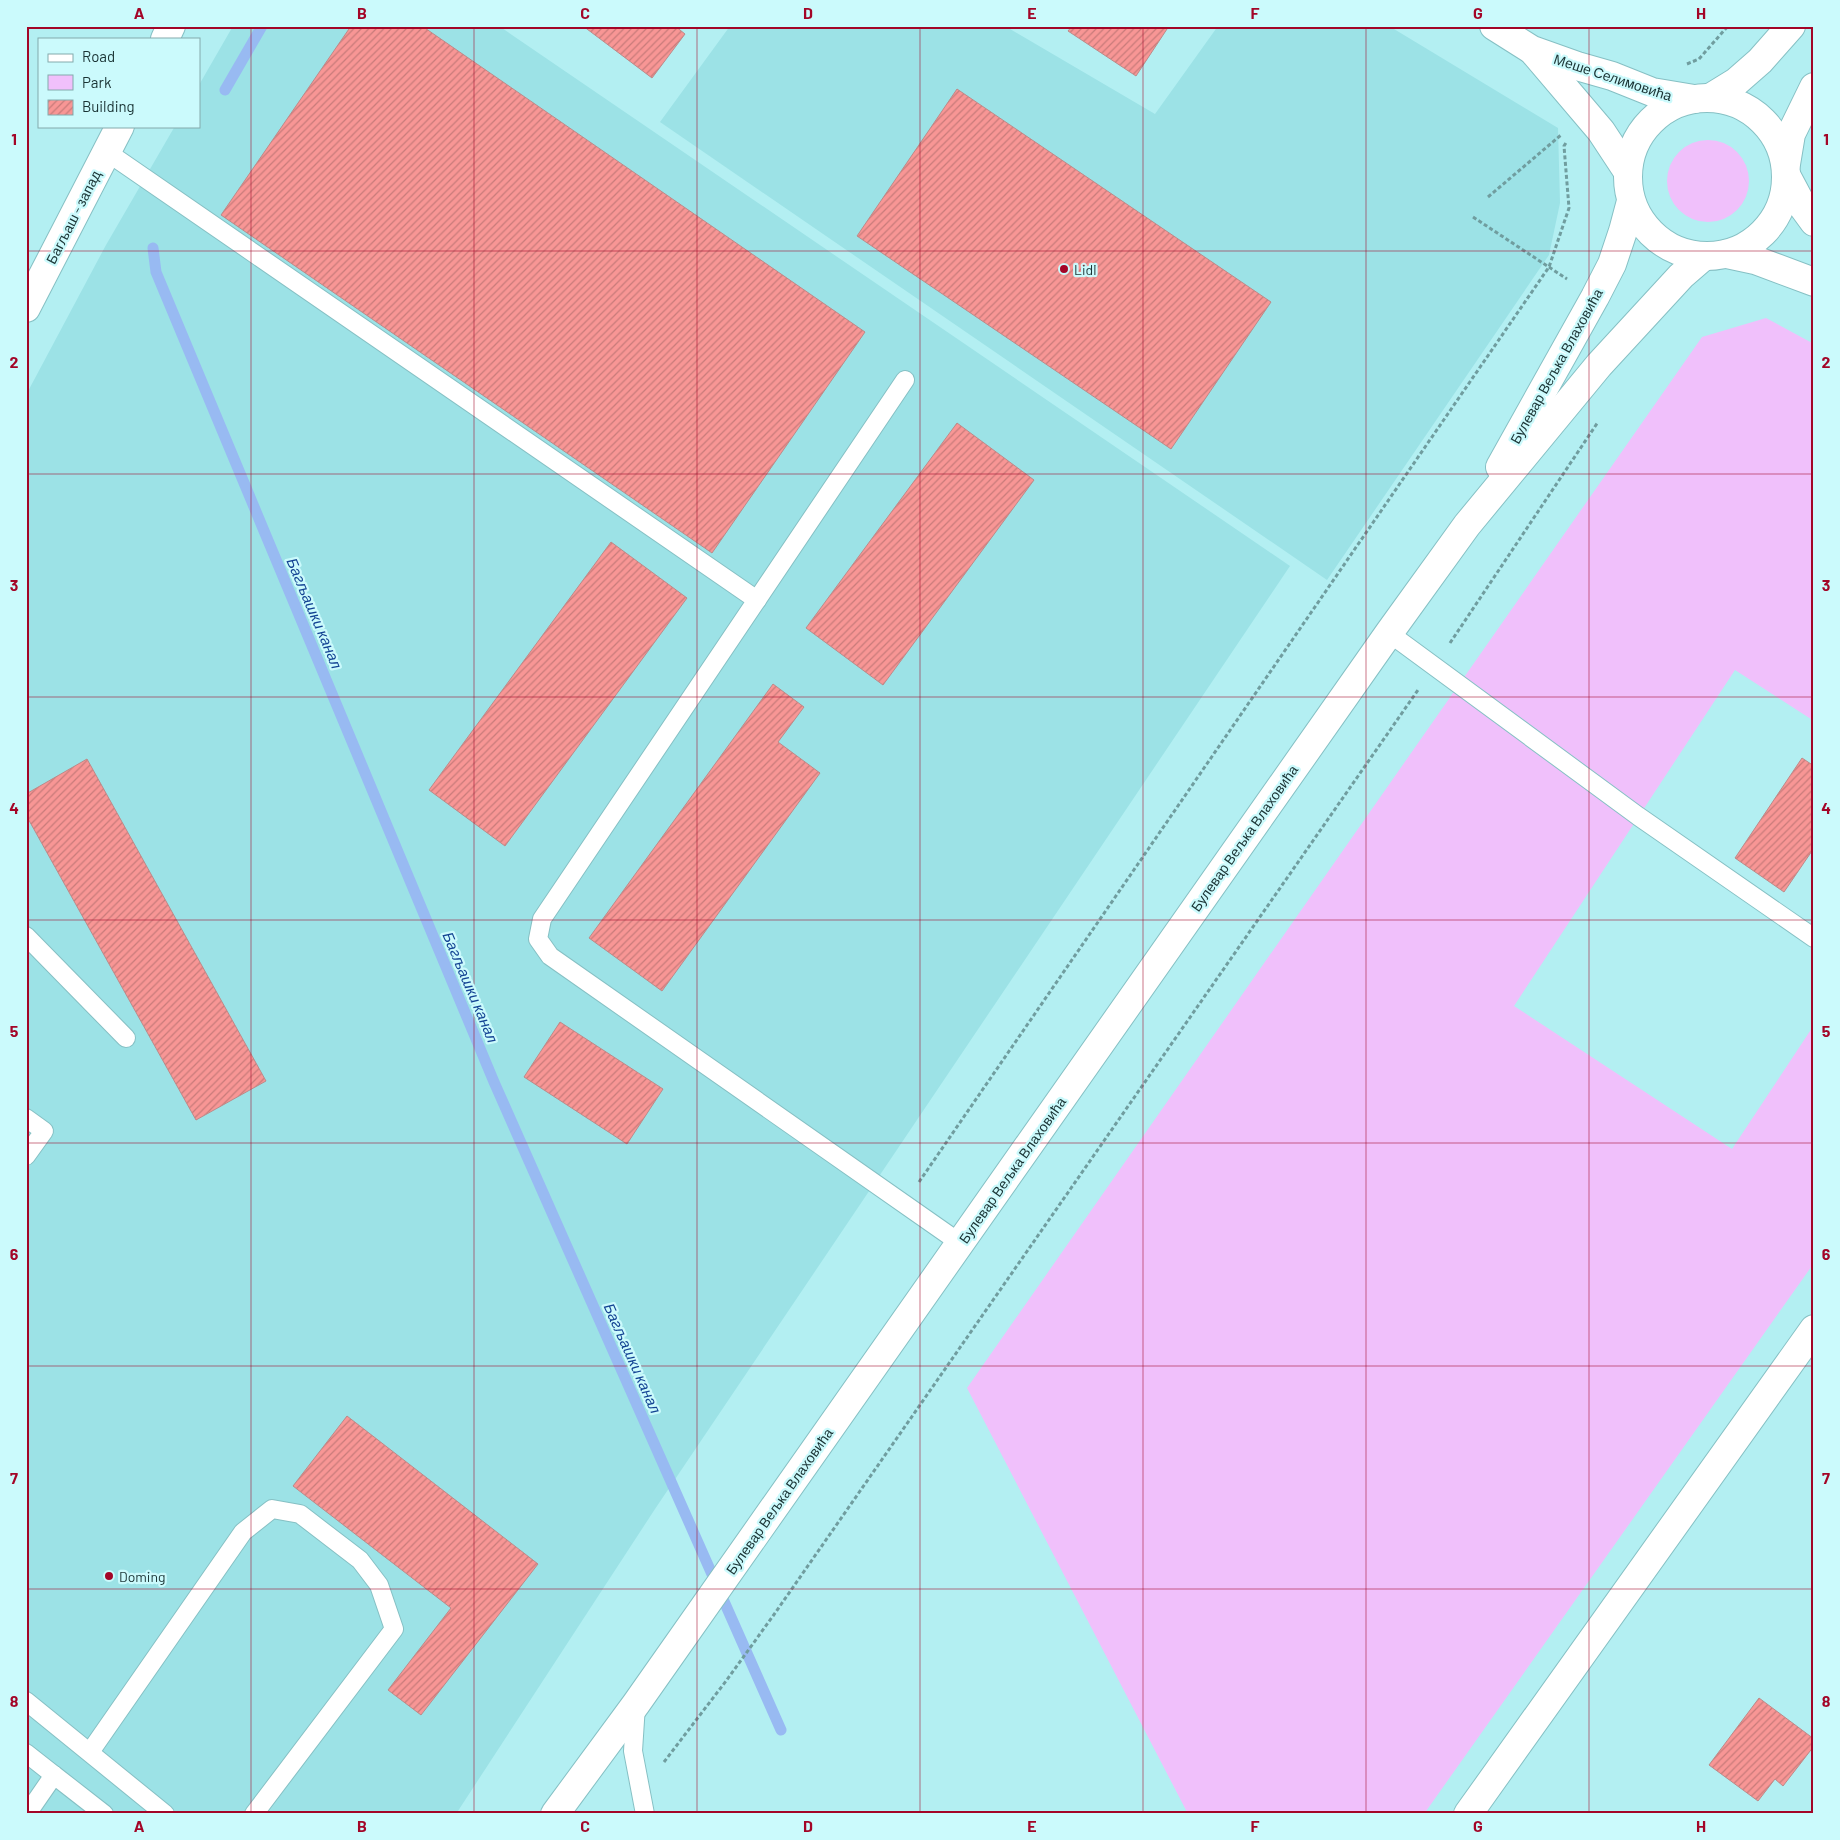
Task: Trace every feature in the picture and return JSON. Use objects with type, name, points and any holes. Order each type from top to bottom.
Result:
[{"type":"main road","points":[[166,38],[172,26]]},
{"type":"main road","name":"Меше Селимовића","points":[[1494,26],[1532,50],[1576,66],[1612,76],[1652,92],[1702,99]]},
{"type":"main road","points":[[1791,26],[1760,61],[1736,82],[1702,99],[1674,105],[1656,117],[1642,132],[1632,151],[1628,172],[1631,201],[1641,223],[1658,240],[1679,252],[1755,260],[1814,282]]},
{"type":"main road","name":"Меше Селимовића","points":[[1532,50],[1586,113],[1615,150],[1628,172]]},
{"type":"main road","points":[[1715,255],[1751,243],[1771,225],[1783,201],[1792,134],[1814,87]]},
{"type":"main road","points":[[1702,99],[1731,102],[1750,110],[1767,125],[1779,143],[1786,169],[1803,207],[1814,222]]},
{"type":"main road","name":"Багљаш - запад","points":[[26,308],[119,128]]},
{"type":"main road","name":"Булевар Вељка Влаховића","points":[[1467,525],[1595,298],[1612,264],[1631,201]]},
{"type":"main road","name":"Булевар Вељка Влаховића","points":[[555,1814],[636,1704],[1389,633],[1467,525],[1605,359],[1681,276],[1715,255]]},
{"type":"main road","points":[[1468,1814],[1814,1329]]},
{"type":"lane","points":[[107,152],[756,600]]},
{"type":"lane","points":[[905,380],[542,918],[538,939],[550,956],[960,1243]]},
{"type":"lane","points":[[1389,633],[1638,816],[1814,938]]},
{"type":"lane","points":[[26,936],[126,1038]]},
{"type":"lane","points":[[26,1118],[44,1132],[26,1156]]},
{"type":"lane","points":[[90,1752],[243,1532],[272,1509],[300,1514],[360,1560],[379,1585],[394,1629],[254,1814]]},
{"type":"lane","points":[[26,1700],[165,1814]]},
{"type":"lane","points":[[636,1704],[634,1751],[645,1814]]},
{"type":"lane","points":[[26,1753],[104,1814]]},
{"type":"lane","points":[[27,1814],[54,1775]]},
{"type":"path","points":[[1680,66],[1699,59],[1728,26]]},
{"type":"path","points":[[1488,197],[1586,113]]},
{"type":"path","points":[[904,1204],[1549,267],[1569,208],[1564,146],[1586,113]]},
{"type":"path","points":[[1473,217],[1549,267]]},
{"type":"path","points":[[641,1791],[726,1681],[773,1616],[1435,666],[1598,422]]},
{"type":"shaded area","points":[[233,26],[499,26],[1290,566],[655,1509],[456,1814],[26,1814],[26,395],[106,245],[174,128],[200,128],[200,83]]},
{"type":"shaded area","points":[[730,26],[1005,26],[1155,114],[1218,26],[1389,26],[1558,128],[1560,203],[1549,255],[1327,580],[660,122]]},
{"type":"green space","points":[[1708,140],[1724,143],[1737,152],[1746,165],[1749,181],[1746,197],[1737,210],[1724,219],[1708,222],[1692,219],[1679,210],[1670,197],[1667,181],[1670,165],[1679,152],[1692,143]]},
{"type":"green space","points":[[1766,318],[1814,344],[1814,721],[1735,670],[1514,1006],[1732,1149],[1814,1025],[1814,1263],[1424,1814],[1188,1814],[967,1388],[1702,337]]},
{"type":"building","points":[[351,26],[422,26],[865,332],[712,553],[221,215]]},
{"type":"building","points":[[583,26],[675,26],[685,34],[652,78]]},
{"type":"building","points":[[1072,26],[1169,26],[1136,76],[1068,31]]},
{"type":"building","name":"Lidl","points":[[957,89],[1271,302],[1171,449],[857,236]]},
{"type":"building","points":[[957,423],[1034,480],[883,685],[806,628]]},
{"type":"building","points":[[611,542],[687,598],[505,846],[429,790]]},
{"type":"building","points":[[773,684],[804,707],[778,742],[820,773],[662,991],[589,938]]},
{"type":"building","points":[[1802,758],[1814,766],[1814,848],[1784,892],[1735,858]]},
{"type":"building","points":[[87,759],[266,1081],[196,1120],[26,815],[26,794]]},
{"type":"building","points":[[560,1022],[663,1089],[627,1144],[524,1077]]},
{"type":"building","points":[[347,1416],[538,1564],[421,1715],[388,1690],[451,1608],[293,1486]]},
{"type":"building","points":[[1759,1698],[1814,1739],[1814,1746],[1783,1786],[1775,1779],[1758,1801],[1709,1765]]},
{"type":"waterway","points":[[225,90],[262,26]]},
{"type":"waterway","name":"Багљашки канал","points":[[153,248],[156,272],[494,1082],[781,1730]]},
{"type":"place","name":"Lidl","points":[[1064,269]]},
{"type":"place","name":"Doming","points":[[109,1576]]}]
